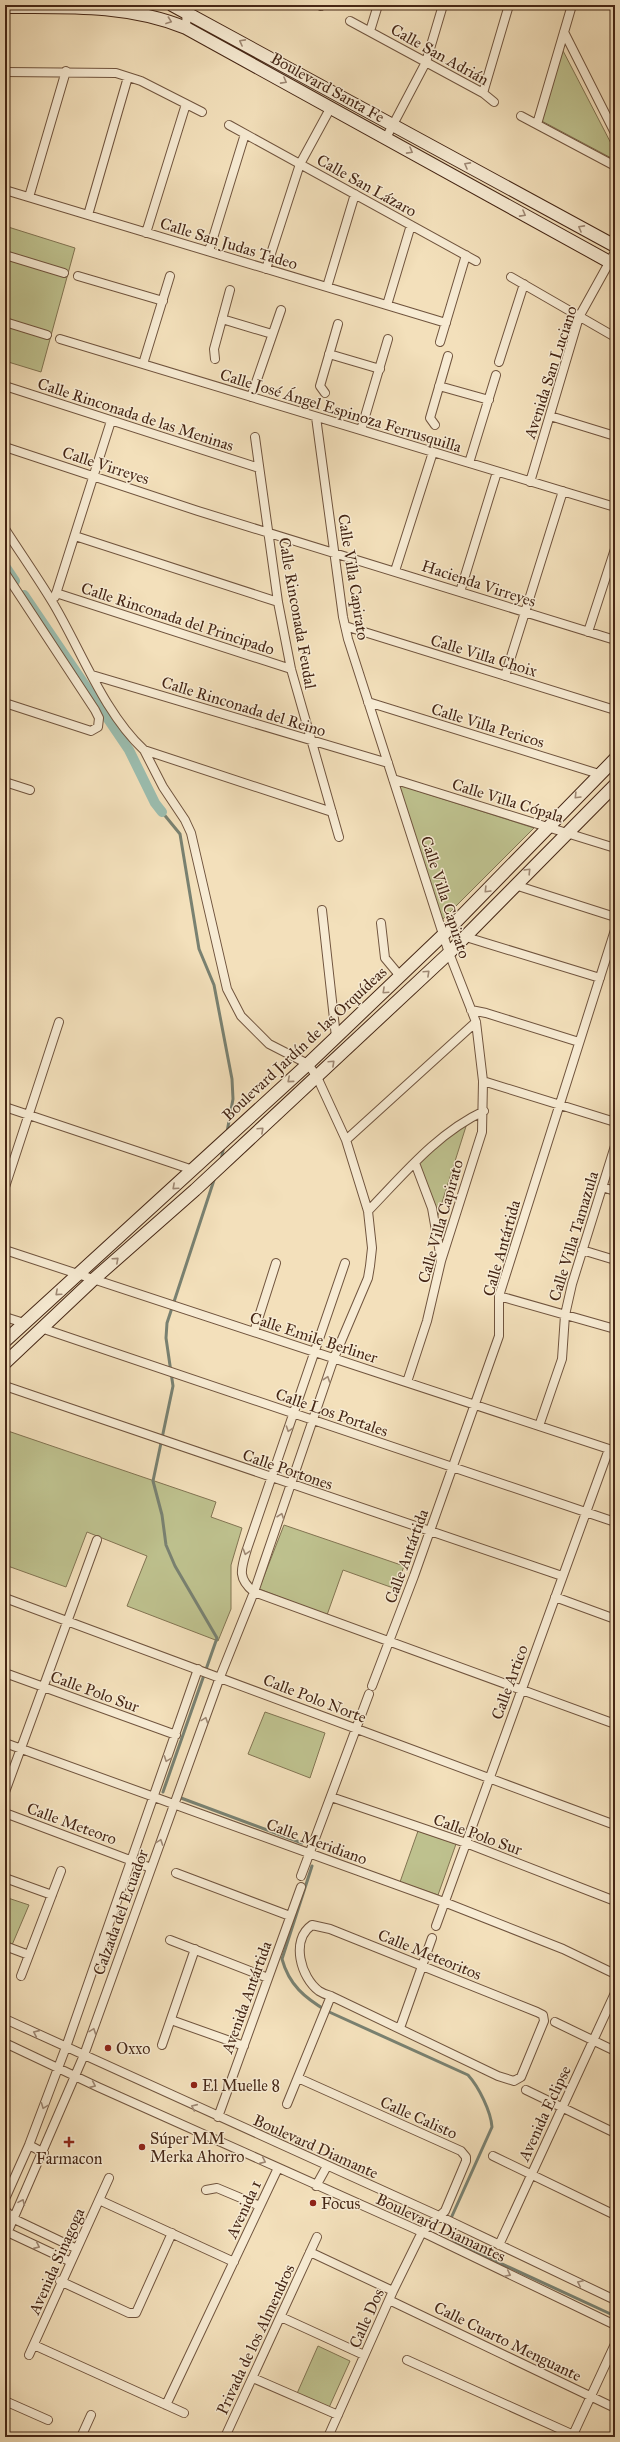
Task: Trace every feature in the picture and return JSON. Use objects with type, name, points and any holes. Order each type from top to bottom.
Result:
[{"type":"street","name":"Boulevard Santa Fe","points":[[172,5],[188,9],[393,125],[615,246]]},
{"type":"street","points":[[370,31],[378,5]]},
{"type":"street","points":[[386,138],[426,62],[443,5]]},
{"type":"street","points":[[483,93],[509,5]]},
{"type":"street","points":[[537,124],[572,5]]},
{"type":"street","name":"Boulevard Santa Fe","points":[[5,7],[74,6],[107,9],[149,15],[186,28],[613,260]]},
{"type":"street","points":[[186,28],[188,9]]},
{"type":"street","name":"Calle San Adrián","points":[[350,21],[483,93],[494,102]]},
{"type":"street","points":[[564,32],[615,133]]},
{"type":"street","points":[[29,197],[66,71]]},
{"type":"street","points":[[5,72],[98,72],[128,77],[141,81],[202,112]]},
{"type":"street","points":[[88,215],[128,77]]},
{"type":"street","points":[[146,232],[186,104]]},
{"type":"street","points":[[266,269],[300,164],[331,107]]},
{"type":"street","points":[[521,116],[615,166]]},
{"type":"street","name":"Calle San Lázaro","points":[[229,125],[476,261]]},
{"type":"street","points":[[208,251],[245,134]]},
{"type":"street","name":"Calle San Judas Tadeo","points":[[5,190],[446,323]]},
{"type":"street","points":[[327,287],[355,194]]},
{"type":"street","points":[[387,305],[411,225]]},
{"type":"street","points":[[5,255],[64,273]]},
{"type":"street","points":[[440,342],[466,256]]},
{"type":"street","name":"Avenida San Luciano","points":[[530,482],[580,317],[613,260]]},
{"type":"street","points":[[78,276],[163,301]]},
{"type":"street","points":[[143,364],[170,276]]},
{"type":"street","points":[[511,277],[615,337]]},
{"type":"street","points":[[499,362],[524,284]]},
{"type":"street","points":[[215,359],[214,350],[230,290]]},
{"type":"street","points":[[251,397],[280,310]]},
{"type":"street","points":[[222,319],[272,334]]},
{"type":"street","points":[[5,322],[47,335]]},
{"type":"street","points":[[325,393],[320,386],[338,324]]},
{"type":"street","name":"Calle José Ángel Espinoza Ferrusquilla","points":[[60,339],[615,507]]},
{"type":"street","points":[[361,430],[388,339]]},
{"type":"street","points":[[329,354],[380,368]]},
{"type":"street","points":[[435,425],[430,418],[448,356]]},
{"type":"street","points":[[469,463],[496,375]]},
{"type":"street","name":"Calle Rinconada de las Meninas","points":[[5,386],[259,468]]},
{"type":"street","points":[[439,386],[489,400]]},
{"type":"street","points":[[550,416],[615,436]]},
{"type":"street","name":"Calle Villa Capirato","points":[[316,417],[345,626],[448,953],[476,1022],[483,1081],[484,1111],[482,1132],[441,1261],[427,1321],[407,1382]]},
{"type":"street","points":[[53,603],[111,420]]},
{"type":"street","name":"Calle Rinconada Feudal","points":[[255,437],[278,602],[291,669],[339,837]]},
{"type":"street","name":"Calle Virreyes","points":[[5,447],[198,511],[268,531]]},
{"type":"street","points":[[395,571],[433,452]]},
{"type":"street","points":[[460,592],[497,472]]},
{"type":"street","points":[[505,676],[563,491]]},
{"type":"street","points":[[5,530],[53,603],[92,675],[134,741],[144,750],[164,787],[185,820],[191,833],[224,982],[231,999],[241,1016],[269,1044],[308,1064]]},
{"type":"street","name":"Hacienda Virreyes","points":[[268,531],[615,640]]},
{"type":"street","points":[[75,536],[278,602]]},
{"type":"street","points":[[588,632],[615,549]]},
{"type":"street","points":[[5,573],[100,718],[98,727],[91,731],[5,703]]},
{"type":"street","name":"Calle Rinconada del Principado","points":[[56,593],[291,669]]},
{"type":"street","name":"Calle Villa Choix","points":[[345,626],[615,710]]},
{"type":"street","name":"Calle Rinconada del Reino","points":[[92,675],[312,742],[388,763]]},
{"type":"street","name":"Calle Villa Pericos","points":[[368,702],[599,774]]},
{"type":"street","points":[[144,750],[332,812]]},
{"type":"street","name":"Boulevard Jardín de las Orquídeas","points":[[5,1341],[193,1170],[255,1110],[308,1064],[443,935],[615,759]]},
{"type":"street","name":"Calle Villa Cópala","points":[[393,779],[615,848]]},
{"type":"street","points":[[5,782],[30,790]]},
{"type":"street","name":"Boulevard Jardín de las Orquídeas","points":[[5,1363],[94,1279],[232,1156],[466,937],[515,885],[615,786]]},
{"type":"street","points":[[515,885],[615,917]]},
{"type":"street","points":[[322,910],[336,1037]]},
{"type":"street","points":[[381,923],[385,958],[400,976]]},
{"type":"street","name":"Calle Antártida","points":[[390,1641],[499,1336],[499,1296],[615,930]]},
{"type":"street","points":[[466,937],[600,978]]},
{"type":"street","points":[[471,1010],[486,1013],[580,1042]]},
{"type":"street","points":[[5,1187],[59,1022]]},
{"type":"street","points":[[346,1140],[476,1022]]},
{"type":"street","name":"Calzada del Ecuador","points":[[6,2234],[44,2153],[76,2077],[220,1677],[254,1592],[334,1358],[368,1278],[372,1248],[368,1211],[346,1140],[317,1077],[308,1064]]},
{"type":"street","points":[[483,1081],[615,1122]]},
{"type":"street","points":[[5,1107],[193,1170]]},
{"type":"street","points":[[368,1211],[446,1134],[469,1118],[484,1111]]},
{"type":"street","name":"Calle Villa Tamazula","points":[[539,1426],[562,1358],[565,1314],[582,1250],[615,1146]]},
{"type":"street","points":[[415,1163],[432,1208],[441,1261]]},
{"type":"street","points":[[602,1187],[615,1191]]},
{"type":"street","name":"Calle Emile Berliner","points":[[5,1250],[612,1450]]},
{"type":"street","points":[[582,1250],[615,1260]]},
{"type":"street","points":[[254,1332],[276,1263]]},
{"type":"street","points":[[345,1263],[242,1566],[242,1576],[245,1584],[254,1592],[615,1724]]},
{"type":"street","points":[[499,1296],[615,1329]]},
{"type":"street","points":[[5,1317],[24,1324]]},
{"type":"street","name":"Calle Los Portales","points":[[41,1328],[615,1522]]},
{"type":"street","name":"Calle Portones","points":[[5,1386],[291,1485],[562,1576]]},
{"type":"street","name":"Calle Artico","points":[[436,1926],[562,1576],[586,1512],[612,1450]]},
{"type":"street","points":[[5,1792],[97,1540]]},
{"type":"street","points":[[555,1597],[615,1619]]},
{"type":"street","name":"Calle Polo Norte","points":[[5,1598],[615,1825]]},
{"type":"street","points":[[372,1686],[390,1641]]},
{"type":"street","name":"Calzada del Ecuador","points":[[5,2199],[29,2145],[66,2047],[176,1736],[198,1669]]},
{"type":"street","name":"Calle Polo Sur","points":[[5,1673],[176,1736]]},
{"type":"street","points":[[302,1876],[369,1694]]},
{"type":"street","name":"Calle Meridiano","points":[[5,1743],[444,1902],[563,1949],[615,1974]]},
{"type":"street","name":"Calle Polo Sur","points":[[331,1797],[466,1843],[615,1901]]},
{"type":"street","name":"Calle Meteoro","points":[[5,1813],[151,1868]]},
{"type":"street","points":[[22,1976],[61,1871]]},
{"type":"street","points":[[176,1873],[290,1916]]},
{"type":"street","points":[[5,1878],[52,1895]]},
{"type":"street","name":"Avenida Antártida","points":[[218,2118],[301,1887]]},
{"type":"street","name":"Calle Meteoritos","points":[[329,2000],[313,1984],[299,1958],[303,1935],[312,1925],[330,1929],[537,2012],[543,2015],[544,2021],[521,2077],[514,2081],[498,2076],[400,2028]]},
{"type":"street","points":[[287,2104],[329,2000],[400,2028],[432,1938]]},
{"type":"street","points":[[170,1940],[268,1978]]},
{"type":"street","points":[[5,1946],[29,1955]]},
{"type":"street","points":[[162,2044],[195,1949]]},
{"type":"street","name":"Avenida Eclipse","points":[[499,2245],[615,1993]]},
{"type":"street","name":"Boulevard Diamante","points":[[5,2019],[218,2118],[439,2216],[615,2300]]},
{"type":"street","points":[[170,2020],[244,2046]]},
{"type":"street","points":[[555,2022],[615,2051]]},
{"type":"street","points":[[5,2043],[58,2068]]},
{"type":"street","name":"Boulevard Diamantes","points":[[58,2068],[316,2186],[422,2232],[615,2325]]},
{"type":"street","name":"Calle Calisto","points":[[298,2078],[464,2154],[466,2164],[445,2211],[439,2216]]},
{"type":"street","points":[[526,2090],[615,2133]]},
{"type":"street","points":[[29,2145],[44,2153]]},
{"type":"street","points":[[492,2156],[615,2215]]},
{"type":"street","points":[[316,2186],[327,2166]]},
{"type":"street","name":"Avenida 1","points":[[166,2405],[278,2168]]},
{"type":"street","name":"Avenida Sinagoga","points":[[29,2356],[60,2281],[108,2178]]},
{"type":"street","points":[[206,2190],[217,2188],[260,2206]]},
{"type":"street","points":[[99,2200],[234,2262]]},
{"type":"street","points":[[5,2210],[14,2219],[75,2248]]},
{"type":"street","name":"Calle Dos","points":[[328,2437],[393,2290],[422,2232],[439,2216]]},
{"type":"street","points":[[6,2234],[69,2261]]},
{"type":"street","points":[[60,2281],[130,2313],[136,2313],[172,2234]]},
{"type":"street","name":"Privada de los Almendros","points":[[225,2437],[317,2237]]},
{"type":"street","name":"Privada de los Almendros","points":[[310,2252],[393,2290]]},
{"type":"street","name":"Calle Cuarto Menguante","points":[[389,2300],[615,2408]]},
{"type":"street","points":[[281,2317],[364,2355]]},
{"type":"street","points":[[407,2360],[575,2436],[591,2396],[615,2344]]},
{"type":"street","points":[[34,2345],[184,2413]]},
{"type":"street","points":[[253,2378],[338,2415]]},
{"type":"street","points":[[5,2401],[48,2420]]},
{"type":"street","points":[[81,2437],[91,2415]]},
{"type":"green space","points":[[560,45],[615,151],[615,160],[538,119]]},
{"type":"green space","points":[[5,226],[75,248],[41,372],[5,361]]},
{"type":"green space","points":[[396,784],[534,828],[441,921]]},
{"type":"green space","points":[[468,1120],[433,1231],[428,1195],[413,1158]]},
{"type":"green space","points":[[5,1430],[216,1502],[211,1517],[242,1528],[231,1565],[231,1609],[218,1641],[127,1606],[147,1556],[87,1532],[66,1587],[5,1565]]},
{"type":"green space","points":[[284,1525],[404,1566],[396,1589],[343,1570],[327,1615],[259,1589]]},
{"type":"green space","points":[[265,1712],[325,1733],[310,1778],[248,1754]]},
{"type":"green space","points":[[418,1831],[456,1844],[438,1895],[400,1882]]},
{"type":"green space","points":[[5,1897],[29,1905],[12,1945],[5,1942]]},
{"type":"green space","points":[[318,2346],[350,2361],[327,2412],[295,2398]]},
{"type":"waterway","points":[[5,566],[15,581]]},
{"type":"waterway","points":[[24,595],[129,750],[155,803],[162,812]]},
{"type":"waterway","points":[[162,812],[180,834],[199,949],[214,985],[232,1079],[233,1099],[227,1132]]},
{"type":"waterway","points":[[221,1160],[224,1146]]},
{"type":"waterway","points":[[163,1792],[217,1638],[175,1566],[166,1545],[162,1515],[153,1481],[173,1386],[166,1338],[167,1323],[215,1177]]},
{"type":"waterway","points":[[181,1798],[302,1843]]},
{"type":"waterway","points":[[312,1866],[282,1959],[289,1976],[299,1990],[327,2011],[468,2075],[476,2086],[487,2107],[492,2127],[452,2216]]},
{"type":"waterway","points":[[450,2228],[449,2236],[459,2244],[615,2316]]},
{"type":"place","name":"Oxxo","points":[[108,2048]]},
{"type":"place","name":"El Muelle 8","points":[[194,2085]]},
{"type":"place","name":"Farmacon","points":[[69,2142]]},
{"type":"place","name":"Súper MM Merka Ahorro","points":[[142,2147]]},
{"type":"place","name":"Focus","points":[[313,2203]]}]
